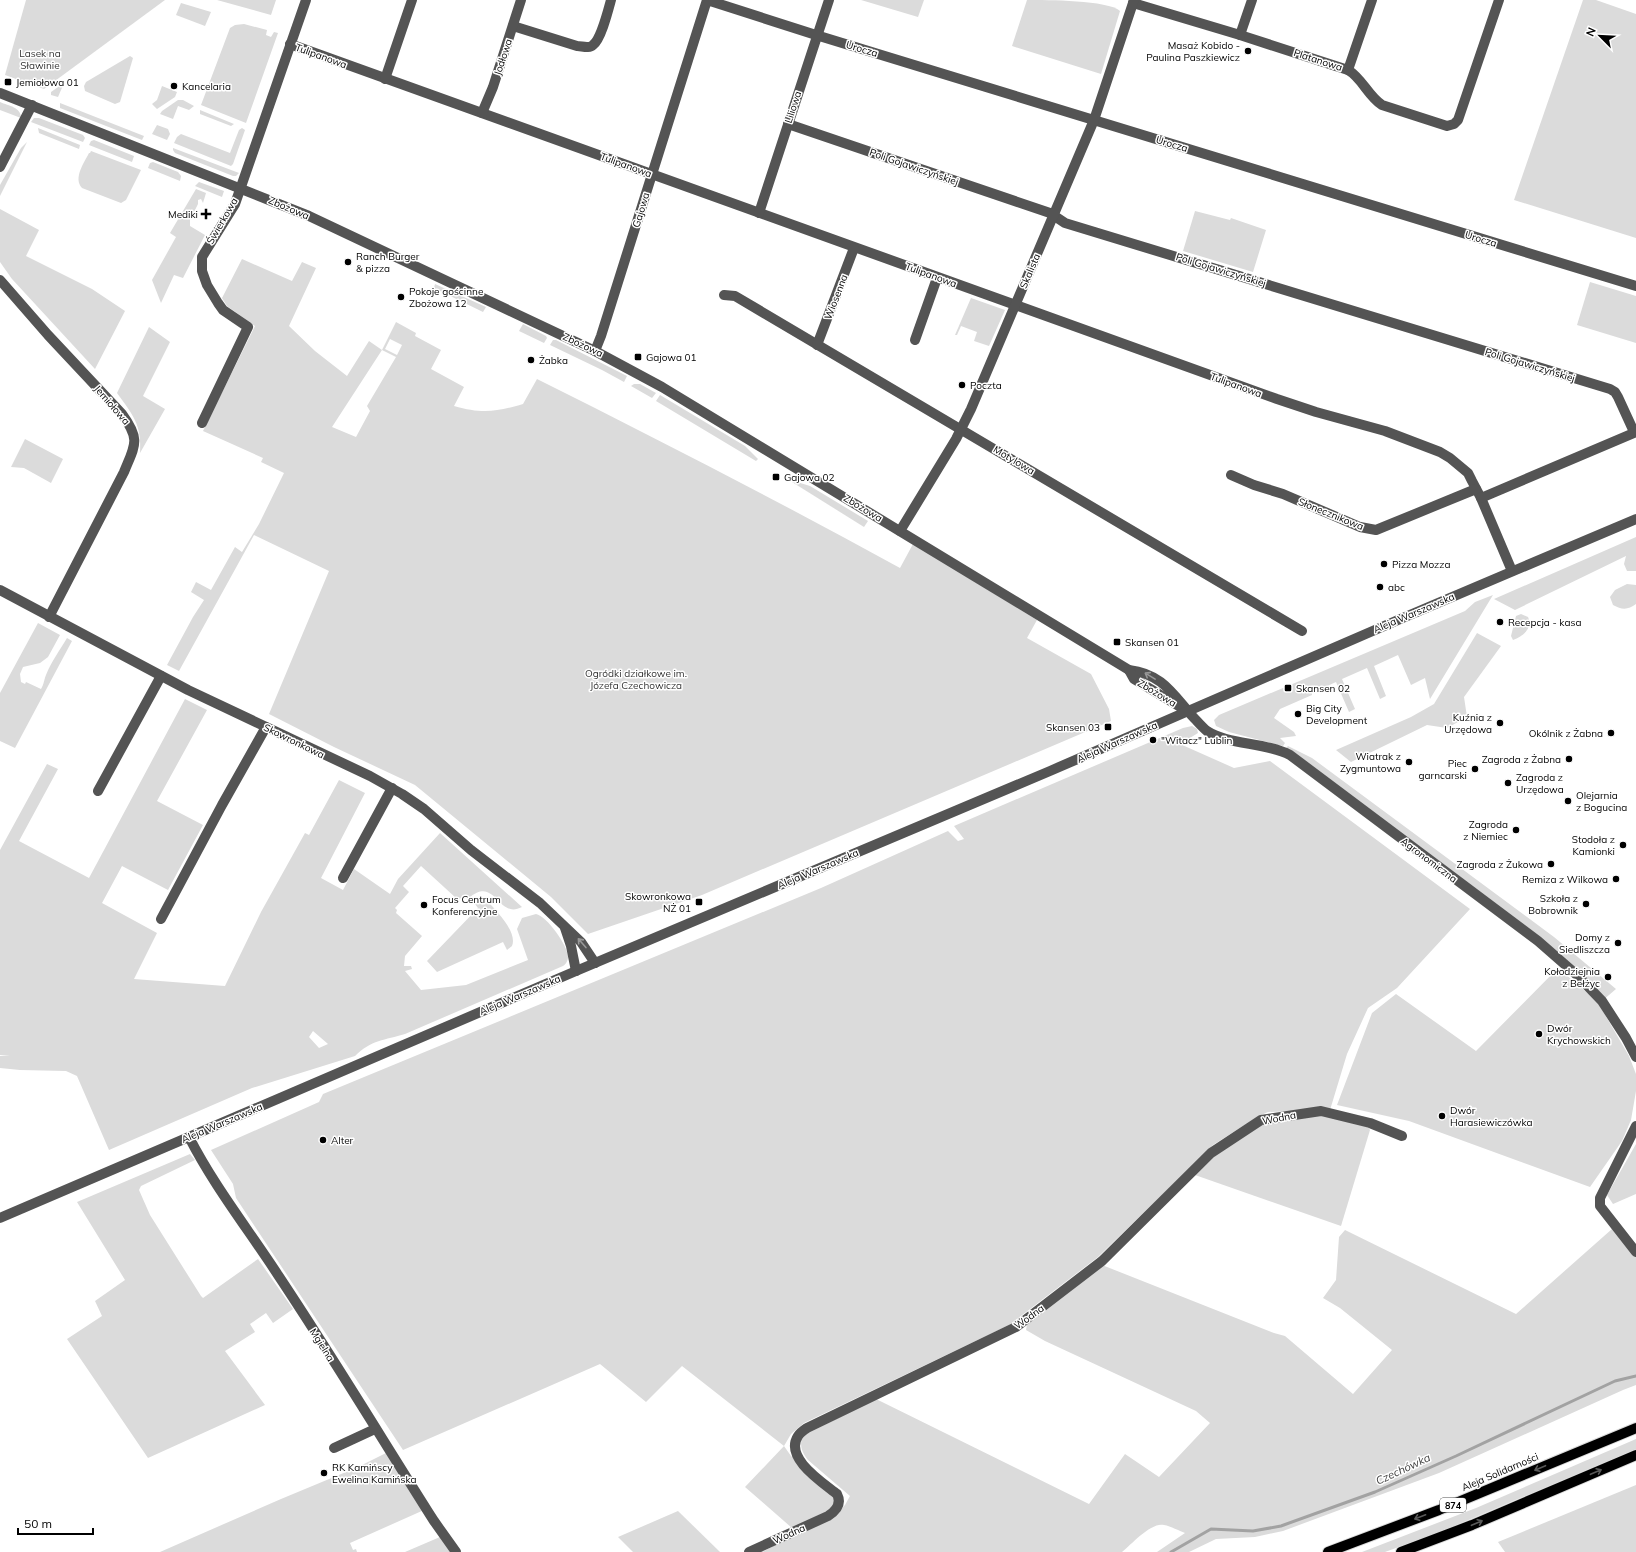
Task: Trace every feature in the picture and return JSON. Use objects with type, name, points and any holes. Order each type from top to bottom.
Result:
[{"type":"main road","name":"Aleja Solidarności","points":[[1328,1552],[1439,1510],[1636,1428]]},
{"type":"main road","name":"874","points":[[1401,1552],[1472,1525],[1636,1455]]},
{"type":"street","name":"Świerkowa","points":[[202,423],[248,327],[223,310],[207,285],[202,272],[202,257],[235,204],[306,0]]},
{"type":"street","points":[[385,79],[412,0]]},
{"type":"street","name":"Jodłowa","points":[[482,114],[493,87],[521,0]]},
{"type":"street","points":[[512,26],[577,46],[592,46],[597,40],[611,0]]},
{"type":"street","name":"Urocza","points":[[708,0],[816,35],[1636,286]]},
{"type":"street","name":"Gajowa","points":[[595,350],[601,336],[708,0]]},
{"type":"street","name":"Liliowa","points":[[759,213],[816,35],[829,0]]},
{"type":"street","points":[[1240,35],[1252,0]]},
{"type":"street","points":[[1348,70],[1372,0]]},
{"type":"street","name":"Platanowa","points":[[1133,2],[1348,70],[1353,73],[1376,102],[1447,126],[1454,124],[1458,120],[1499,0]]},
{"type":"street","name":"Skalista","points":[[900,530],[962,429],[1094,120],[1133,2]]},
{"type":"street","name":"Tulipanowa","points":[[290,44],[937,278],[1277,399],[1411,440],[1450,458],[1468,473],[1479,493],[1512,571]]},
{"type":"street","name":"Zbożowa","points":[[0,93],[309,216],[595,350],[662,387],[900,530],[1129,670],[1134,679],[1188,711]]},
{"type":"street","points":[[0,167],[32,105]]},
{"type":"street","name":"Poli Gojawiczyńskiej","points":[[788,124],[1054,215],[1065,223],[1610,389],[1618,396],[1635,432]]},
{"type":"street","name":"Wiosenna","points":[[817,345],[854,248]]},
{"type":"street","points":[[916,340],[937,278]]},
{"type":"street","name":"Jemiołowa","points":[[0,280],[48,335],[122,414],[131,426],[134,439],[134,451],[50,617]]},
{"type":"street","name":"Motylowa","points":[[724,295],[735,296],[1302,630]]},
{"type":"street","name":"Słonecznikowa","points":[[1231,475],[1254,485],[1283,494],[1360,527],[1376,530],[1479,493],[1635,432]]},
{"type":"street","name":"Aleja Warszawska","points":[[0,1218],[576,971],[1050,771],[1512,571],[1636,519]]},
{"type":"street","name":"Skowronkowa","points":[[0,591],[161,676],[392,788],[424,809],[471,850],[540,903],[583,945],[595,963]]},
{"type":"street","points":[[98,791],[161,676]]},
{"type":"street","name":"Agronomiczna","points":[[1188,711],[1206,730],[1216,736],[1272,748],[1290,755],[1538,941],[1578,976],[1602,1001],[1626,1038],[1636,1057]]},
{"type":"street","points":[[161,919],[222,804],[266,727]]},
{"type":"street","points":[[343,878],[392,788]]},
{"type":"street","name":"Skowronkowa","points":[[564,926],[571,946],[576,971]]},
{"type":"street","name":"Wodna","points":[[749,1552],[828,1516],[833,1513],[839,1504],[837,1494],[799,1462],[795,1454],[794,1445],[798,1436],[807,1428],[1016,1327],[1102,1261],[1211,1153],[1261,1120],[1321,1111],[1370,1123],[1402,1136]]},
{"type":"street","points":[[1636,1126],[1600,1198],[1600,1206],[1636,1252]]},
{"type":"street","name":"Mgielna","points":[[189,1137],[205,1166],[278,1275],[434,1521],[456,1552]]},
{"type":"street","points":[[334,1448],[375,1429]]},
{"type":"green space","name":"Lasek na Sławinie","points":[[26,0],[165,0],[44,89],[5,75]]},
{"type":"green space","points":[[217,0],[276,0],[271,15]]},
{"type":"green space","points":[[861,0],[924,0],[918,17]]},
{"type":"green space","points":[[1027,0],[1091,3],[1113,7],[1120,11],[1101,74],[1012,46]]},
{"type":"green space","points":[[1583,0],[1596,0],[1636,14],[1636,238],[1514,200]]},
{"type":"green space","points":[[181,3],[211,12],[205,26],[176,15]]},
{"type":"green space","points":[[244,24],[267,30],[266,35],[271,37],[274,32],[278,33],[246,123],[201,105],[230,28],[235,25]]},
{"type":"green space","points":[[130,56],[133,58],[120,102],[115,104],[85,91],[84,86],[86,82]]},
{"type":"green space","points":[[64,83],[58,97],[51,95],[51,92]]},
{"type":"green space","points":[[162,86],[177,92],[175,97],[157,109],[152,104],[157,100]]},
{"type":"green space","points":[[178,100],[183,100],[194,106],[189,110],[178,106],[173,119],[160,114],[162,111]]},
{"type":"green space","points":[[0,102],[17,109],[21,118],[0,110]]},
{"type":"green space","points":[[60,103],[144,136],[142,140],[60,108]]},
{"type":"green space","points":[[200,110],[234,124],[231,126],[200,114]]},
{"type":"green space","points":[[34,118],[39,118],[83,135],[85,138],[83,142],[31,122]]},
{"type":"green space","points":[[157,125],[168,129],[170,134],[167,140],[152,134]]},
{"type":"green space","points":[[38,128],[80,145],[79,149],[39,133]]},
{"type":"green space","points":[[242,128],[245,130],[231,166],[174,143],[177,137],[181,134],[230,153],[239,130]]},
{"type":"green space","points":[[94,140],[134,156],[132,162],[89,145],[91,141]]},
{"type":"green space","points":[[27,142],[0,196],[0,185],[21,148]]},
{"type":"green space","points":[[173,148],[239,173],[236,176],[233,176],[175,153]]},
{"type":"green space","points":[[91,151],[141,170],[126,200],[121,203],[82,188],[79,180],[80,170]]},
{"type":"green space","points":[[153,162],[178,172],[181,176],[180,181],[148,168],[150,163]]},
{"type":"green space","points":[[199,182],[224,191],[222,197],[195,186]]},
{"type":"green space","points":[[196,189],[206,193],[203,203],[201,199],[198,200],[198,204],[193,214],[190,215],[190,226],[205,235],[183,278],[174,275],[161,303],[152,280],[176,237],[170,233]]},
{"type":"green space","points":[[0,209],[39,230],[26,256],[92,289],[125,311],[95,369],[12,279],[0,262]]},
{"type":"green space","points":[[1195,211],[1230,220],[1231,218],[1266,230],[1253,272],[1183,251]]},
{"type":"green space","name":"Ogródki działkowe im. Józefa Czechowicza","points":[[242,259],[292,281],[302,262],[316,268],[289,326],[315,351],[347,376],[369,341],[382,350],[396,322],[416,333],[415,336],[441,350],[431,369],[464,387],[454,406],[464,409],[489,411],[505,409],[523,404],[537,379],[810,519],[900,568],[913,544],[1037,620],[1027,638],[1091,674],[1109,709],[1111,721],[702,895],[588,934],[551,897],[415,785],[334,747],[269,714],[329,571],[254,535],[179,671],[167,665],[204,600],[191,592],[196,582],[211,590],[235,547],[242,552],[259,524],[284,473],[261,462],[263,458],[203,431],[255,326],[227,306],[222,298]],"holes":[[[390,339],[402,345],[397,355],[385,349]],[[382,350],[396,357],[367,406],[370,411],[356,437],[332,427]]]},
{"type":"green space","points":[[1590,282],[1636,296],[1636,343],[1577,325]]},
{"type":"green space","points":[[435,284],[486,307],[483,312],[434,288]]},
{"type":"green space","points":[[971,298],[1005,310],[989,346],[974,341],[977,332],[961,326],[957,335],[955,335]]},
{"type":"green space","points":[[523,324],[546,336],[547,338],[544,343],[519,331]]},
{"type":"green space","points":[[149,327],[170,342],[143,396],[165,409],[140,453],[140,435],[138,428],[132,414],[117,393]]},
{"type":"green space","points":[[553,340],[556,340],[627,376],[624,382],[550,345]]},
{"type":"green space","points":[[634,384],[640,384],[656,393],[652,398],[631,386]]},
{"type":"green space","points":[[660,395],[745,446],[758,459],[756,461],[656,401]]},
{"type":"green space","points":[[25,439],[63,459],[51,483],[24,468],[11,467]]},
{"type":"green space","points":[[794,481],[810,486],[868,521],[864,527],[792,482]]},
{"type":"green space","points":[[1636,537],[1636,571],[1627,571],[1624,564],[1626,556],[1515,610],[1494,599]]},
{"type":"green space","points":[[1627,584],[1636,585],[1636,604],[1625,609],[1619,608],[1613,605],[1610,597],[1615,590]]},
{"type":"green space","points":[[1493,595],[1430,699],[1425,678],[1411,685],[1398,655],[1374,666],[1386,696],[1380,699],[1367,668],[1342,679],[1355,709],[1349,712],[1336,682],[1312,693],[1312,695],[1280,709],[1274,718],[1294,732],[1296,736],[1280,738],[1285,743],[1283,746],[1229,732],[1216,726],[1214,720],[1219,715],[1465,611],[1475,602]]},
{"type":"green space","points":[[1521,614],[1528,617],[1529,625],[1526,632],[1513,640],[1511,636],[1516,616]]},
{"type":"green space","points":[[38,623],[60,635],[48,657],[40,663],[23,667],[20,674],[21,682],[25,684],[26,682],[41,689],[50,665],[67,638],[72,641],[15,748],[0,741],[0,693]]},
{"type":"green space","points":[[1477,633],[1501,646],[1464,697],[1467,717],[1447,728],[1427,725],[1351,762],[1336,750],[1411,717],[1434,704]]},
{"type":"green space","points":[[185,699],[207,710],[157,801],[203,825],[168,890],[122,866],[102,903],[157,933],[134,979],[225,986],[261,912],[305,833],[309,835],[339,780],[365,793],[321,878],[343,890],[354,869],[390,894],[398,879],[440,833],[522,907],[514,909],[507,908],[491,894],[485,892],[478,892],[469,898],[465,895],[457,901],[456,898],[421,866],[403,886],[409,892],[395,908],[397,910],[396,913],[422,936],[405,956],[404,966],[411,966],[412,969],[405,971],[421,990],[466,985],[528,960],[517,929],[522,918],[536,914],[546,920],[551,926],[565,947],[568,958],[563,966],[405,1034],[373,1044],[355,1056],[252,1088],[109,1150],[77,1076],[66,1071],[0,1068],[0,1056],[10,1056],[0,1055],[0,850],[47,764],[58,769],[19,841],[89,878]],"holes":[[[313,1031],[328,1044],[319,1048],[309,1037]]]},
{"type":"green space","points":[[1192,726],[1197,729],[1198,733],[1180,744],[1234,768],[1270,761],[1470,909],[1397,988],[1368,1008],[1347,1054],[1330,1110],[1268,1112],[1257,1117],[1213,1145],[1098,1257],[1009,1325],[804,1423],[791,1434],[784,1446],[682,1366],[646,1402],[600,1364],[403,1450],[236,1198],[233,1184],[211,1150],[319,1102],[323,1094],[821,888],[948,831],[958,841],[964,839],[954,826],[1183,728]]},
{"type":"green space","points":[[1288,746],[1312,758],[1554,937],[1616,989],[1602,1001],[1578,976],[1283,751]]},
{"type":"green space","points":[[481,899],[486,900],[505,921],[512,934],[512,946],[507,950],[503,942],[437,972],[427,961],[478,908],[475,904]]},
{"type":"green space","points":[[1558,968],[1597,1001],[1629,1056],[1636,1074],[1636,1091],[1631,1120],[1622,1141],[1590,1187],[1409,1121],[1337,1105],[1372,1013],[1396,994],[1476,1051]]},
{"type":"green space","points":[[1321,1115],[1368,1127],[1370,1130],[1341,1226],[1195,1175],[1215,1156],[1263,1123]]},
{"type":"green space","points":[[1636,1144],[1636,1194],[1613,1204],[1607,1195]]},
{"type":"green space","points":[[190,1154],[195,1160],[141,1186],[139,1190],[150,1215],[201,1296],[203,1298],[258,1259],[293,1309],[273,1323],[266,1313],[250,1324],[255,1332],[225,1351],[265,1405],[148,1458],[67,1339],[102,1316],[95,1301],[125,1280],[77,1202]]},
{"type":"green space","points":[[1612,1229],[1636,1256],[1636,1385],[1439,1473],[1283,1531],[1255,1537],[1216,1539],[1189,1552],[1157,1552],[1185,1533],[1172,1527],[1159,1525],[1148,1530],[1122,1552],[762,1552],[836,1514],[845,1505],[850,1496],[808,1460],[802,1448],[802,1436],[876,1399],[1089,1504],[1125,1454],[1159,1477],[1210,1423],[1196,1411],[1045,1341],[1026,1330],[1027,1325],[1102,1265],[1285,1336],[1353,1394],[1392,1350],[1340,1308],[1323,1298],[1336,1280],[1339,1237],[1345,1230],[1516,1314]]},
{"type":"green space","points":[[1636,1439],[1636,1449],[1440,1532],[1385,1552],[1362,1552],[1476,1508]]},
{"type":"green space","points":[[784,1446],[791,1456],[833,1492],[835,1505],[832,1509],[792,1528],[745,1487]]},
{"type":"green space","points":[[386,1453],[424,1510],[350,1543],[353,1550],[356,1549],[357,1552],[160,1552],[358,1467]]},
{"type":"green space","points":[[1636,1485],[1636,1552],[1505,1552],[1498,1542]]},
{"type":"green space","points":[[678,1511],[720,1552],[633,1552],[618,1537]]},
{"type":"green space","points":[[440,1537],[451,1552],[405,1552]]},
{"type":"waterway","name":"Czechówka","points":[[1171,1552],[1211,1529],[1253,1531],[1281,1526],[1375,1492],[1456,1456],[1615,1381],[1636,1376]]},
{"type":"place","name":"Masaż Kobido - Paulina Paszkiewicz","points":[[1248,51]]},
{"type":"place","name":"Jemiołowa 01","points":[[8,82]]},
{"type":"place","name":"Kancelaria","points":[[174,86]]},
{"type":"place","name":"Mediki","points":[[206,214]]},
{"type":"place","name":"Ranch Burger & pizza","points":[[348,262]]},
{"type":"place","name":"Pokoje gościnne Zbożowa 12","points":[[401,297]]},
{"type":"place","name":"Gajowa 01","points":[[638,357]]},
{"type":"place","name":"Żabka","points":[[531,360]]},
{"type":"place","name":"Poczta","points":[[962,385]]},
{"type":"place","name":"Gajowa 02","points":[[776,477]]},
{"type":"place","name":"Pizza Mozza","points":[[1384,564]]},
{"type":"place","name":"abc","points":[[1380,587]]},
{"type":"place","name":"Recepcja - kasa","points":[[1500,622]]},
{"type":"place","name":"Skansen 01","points":[[1117,642]]},
{"type":"place","name":"Skansen 02","points":[[1288,688]]},
{"type":"place","name":"Big City Development","points":[[1298,714]]},
{"type":"place","name":"Kuźnia z Urzędowa","points":[[1500,723]]},
{"type":"place","name":"Skansen 03","points":[[1108,727]]},
{"type":"place","name":"Okólnik z Żabna","points":[[1611,733]]},
{"type":"place","name":"\"Witacz\" Lublin","points":[[1153,740]]},
{"type":"place","name":"Zagroda z Żabna","points":[[1569,759]]},
{"type":"place","name":"Wiatrak z Zygmuntowa","points":[[1409,762]]},
{"type":"place","name":"Piec garncarski","points":[[1475,769]]},
{"type":"place","name":"Zagroda z Urzędowa","points":[[1508,783]]},
{"type":"place","name":"Olejarnia z Bogucina","points":[[1568,801]]},
{"type":"place","name":"Zagroda z Niemiec","points":[[1516,830]]},
{"type":"place","name":"Stodoła z Kamionki","points":[[1623,845]]},
{"type":"place","name":"Zagroda z Żukowa","points":[[1551,864]]},
{"type":"place","name":"Remiza z Wilkowa","points":[[1616,879]]},
{"type":"place","name":"Skowronkowa NŻ 01","points":[[699,902]]},
{"type":"place","name":"Szkoła z Bobrownik","points":[[1586,904]]},
{"type":"place","name":"Focus Centrum Konferencyjne","points":[[424,905]]},
{"type":"place","name":"Domy z Siedliszcza","points":[[1618,943]]},
{"type":"place","name":"Kołodziejnia z Bełżyc","points":[[1608,977]]},
{"type":"place","name":"Dwór Krychowskich","points":[[1539,1034]]},
{"type":"place","name":"Dwór Harasiewiczówka","points":[[1442,1116]]},
{"type":"place","name":"Alter","points":[[323,1140]]},
{"type":"place","name":"RK Kamińscy Ewelina Kamińska","points":[[324,1473]]}]
